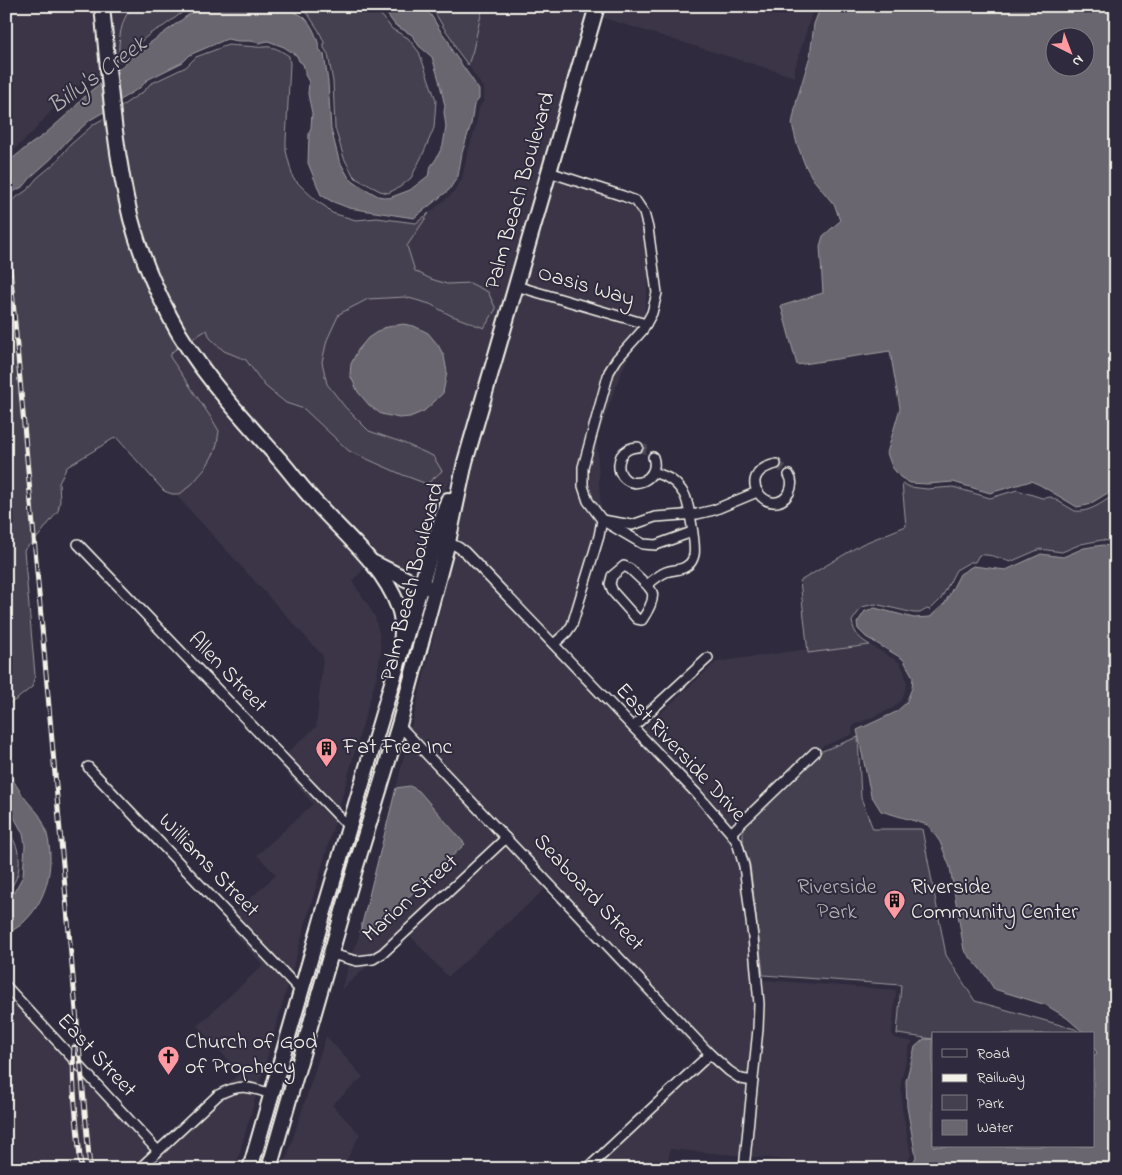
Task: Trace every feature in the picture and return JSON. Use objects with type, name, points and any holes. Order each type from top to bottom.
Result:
[{"type":"main road","points":[[102,6],[114,125],[122,177],[131,220],[140,249],[160,298],[199,364],[230,404],[318,505],[371,562],[386,583],[394,596],[402,619],[400,658]]},
{"type":"main road","name":"Palm Beach Boulevard","points":[[269,1169],[399,724],[428,587],[448,542],[463,467],[597,6]]},
{"type":"main road","points":[[400,658],[428,587],[451,492],[463,467]]},
{"type":"main road","points":[[371,562],[396,575],[428,587]]},
{"type":"main road","name":"Palm Beach Boulevard","points":[[250,1169],[300,991],[400,658]]},
{"type":"main road","points":[[349,828],[354,835],[356,866]]},
{"type":"street","points":[[549,172],[636,201],[644,213],[647,223],[657,293],[652,312],[642,331],[617,359],[609,372],[583,467],[583,486],[588,501],[602,520],[643,544],[656,545],[692,532]]},
{"type":"street","name":"Oasis Way","points":[[516,286],[646,324]]},
{"type":"street","points":[[638,447],[629,449],[621,456],[619,462],[619,469],[622,475],[630,481],[636,483],[649,478],[655,466],[653,457]]},
{"type":"street","points":[[776,464],[764,468],[756,478],[757,492],[764,499],[776,502],[787,496],[792,484],[789,475]]},
{"type":"street","points":[[647,585],[660,575],[688,566],[694,558],[695,550],[685,496],[668,477],[653,472]]},
{"type":"street","points":[[602,520],[632,524],[655,517],[697,514],[714,510],[757,492]]},
{"type":"street","points":[[554,644],[572,625],[599,536],[602,520]]},
{"type":"street","name":"East Riverside Drive","points":[[448,542],[465,552],[554,644],[696,793],[737,842],[744,866],[759,1004],[744,1169]]},
{"type":"street","name":"Allen Street","points":[[78,544],[349,828]]},
{"type":"street","points":[[624,566],[630,569],[647,585],[653,596],[651,605],[642,620],[637,619],[613,592],[610,584],[612,576],[624,566]]},
{"type":"street","points":[[633,727],[708,658]]},
{"type":"street","name":"Seaboard Street","points":[[399,724],[710,1054],[741,1080],[753,1081]]},
{"type":"street","points":[[731,833],[815,752]]},
{"type":"street","name":"Williams Street","points":[[88,767],[300,991]]},
{"type":"street","name":"Marion Street","points":[[331,954],[358,961],[372,960],[383,953],[506,838]]},
{"type":"street","name":"East Street","points":[[6,986],[158,1151]]},
{"type":"street","points":[[587,1169],[710,1054]]},
{"type":"street","points":[[139,1169],[218,1095],[231,1088],[245,1087],[272,1094]]},
{"type":"shaded area","points":[[6,6],[96,6],[103,73],[74,89],[61,100],[32,133],[6,157]]},
{"type":"shaded area","points":[[108,6],[136,6],[128,12],[122,27],[119,52],[120,62],[114,66]]},
{"type":"shaded area","points":[[483,6],[591,6],[458,465],[446,490],[422,563],[418,562],[403,571],[376,558],[322,502],[234,401],[190,340],[207,329],[224,351],[246,360],[265,386],[286,403],[304,409],[349,451],[428,484],[442,471],[401,442],[369,431],[345,407],[327,384],[322,362],[327,340],[339,314],[368,299],[405,297],[430,304],[450,315],[470,283],[447,284],[415,271],[407,247],[429,213],[452,194],[462,179],[479,108],[484,100],[483,88],[468,65]]},
{"type":"shaded area","points":[[603,6],[814,6],[795,68],[795,77],[600,17]]},
{"type":"shaded area","points":[[554,176],[641,211],[649,272],[643,327],[621,373],[597,439],[603,533],[556,650],[642,730],[716,662],[808,649],[809,653],[870,645],[899,662],[904,671],[907,684],[902,700],[893,708],[854,725],[852,729],[853,734],[814,750],[738,828],[738,843],[761,979],[896,990],[892,1034],[895,1038],[913,1042],[910,1045],[901,1081],[902,1108],[911,1155],[902,1169],[883,1169],[670,1149],[667,1169],[587,1169],[705,1061],[545,889],[448,977],[406,931],[341,990],[360,932],[372,931],[410,786],[396,788],[448,578],[447,567],[469,470]]},
{"type":"shaded area","points":[[180,346],[367,566],[352,581],[375,617],[381,650],[377,675],[235,1169],[6,1169],[6,993],[152,1153],[240,1073],[197,1026],[263,965],[224,922],[276,875],[257,855],[313,804],[277,762],[316,727],[323,656],[175,494],[180,494],[205,469],[214,453],[219,431],[170,357],[172,352]]},
{"type":"shaded area","points":[[326,1036],[363,1077],[332,1105],[360,1134],[342,1169],[283,1169]]},
{"type":"green space","points":[[136,6],[200,6],[187,9],[151,33],[125,55],[120,62],[119,44],[123,24],[127,14]]},
{"type":"green space","points":[[292,6],[375,6],[378,13],[392,29],[408,38],[419,52],[436,100],[434,128],[411,178],[400,187],[388,193],[380,191],[353,175],[344,158],[335,128],[333,82],[324,42],[308,14]]},
{"type":"green space","points":[[429,6],[483,6],[468,65],[456,49],[452,39]]},
{"type":"green space","points":[[228,45],[270,47],[278,49],[289,56],[286,151],[293,178],[305,190],[332,213],[356,220],[377,218],[416,223],[429,213],[407,246],[415,271],[447,284],[470,283],[488,292],[496,309],[484,328],[450,315],[430,304],[405,297],[368,299],[339,314],[327,340],[322,362],[327,384],[345,407],[369,431],[433,456],[442,471],[427,484],[349,451],[304,409],[286,403],[265,386],[246,360],[224,351],[210,338],[207,330],[190,340],[160,282],[137,220],[118,110],[144,91],[150,84],[186,67],[196,57]]},
{"type":"green space","points":[[108,116],[116,178],[180,346],[172,352],[170,357],[219,431],[217,444],[205,469],[180,494],[164,491],[116,437],[67,467],[59,483],[60,501],[58,511],[38,537],[24,550],[35,675],[32,687],[6,706],[6,202],[27,190],[37,178],[55,163],[70,145],[94,124]]},
{"type":"green space","points":[[902,483],[910,487],[927,489],[953,487],[990,498],[1017,490],[1042,498],[1051,497],[1075,511],[1090,509],[1113,496],[1116,497],[1116,542],[1102,540],[1081,544],[1062,552],[1040,549],[1010,562],[991,556],[979,555],[975,562],[970,562],[956,570],[941,599],[930,610],[927,609],[920,613],[914,613],[875,604],[862,607],[852,621],[853,626],[858,636],[870,645],[808,653],[800,581],[862,544],[906,526]]},
{"type":"green space","name":"Riverside Park","points":[[858,737],[861,798],[873,829],[922,829],[946,955],[975,1001],[1075,1029],[1079,1032],[932,1032],[932,1039],[897,1034],[901,985],[763,975],[750,865],[743,843],[743,828],[817,753]]},
{"type":"green space","points":[[6,827],[13,838],[19,854],[19,866],[17,876],[6,896]]},
{"type":"water","points":[[234,6],[282,6],[307,20],[312,27],[319,49],[324,54],[331,129],[339,160],[349,178],[355,183],[378,196],[389,198],[410,190],[428,176],[431,166],[443,145],[446,127],[445,106],[432,57],[419,46],[412,35],[395,25],[386,13],[381,10],[380,6],[424,6],[479,90],[479,99],[474,105],[458,176],[449,190],[414,218],[349,208],[321,195],[308,163],[312,113],[308,94],[309,82],[305,75],[303,64],[297,56],[284,47],[268,41],[259,43],[227,39],[190,55],[183,62],[147,80],[141,87],[123,98],[111,109],[90,120],[24,186],[6,196],[6,164],[45,134],[86,95],[122,67],[128,59],[191,13],[212,9],[220,10]]},
{"type":"water","points":[[821,6],[1116,6],[1116,488],[1088,505],[1077,507],[1031,481],[990,493],[953,482],[910,483],[900,477],[892,467],[887,453],[900,408],[890,351],[797,365],[781,306],[823,293],[820,246],[823,236],[840,221],[835,206],[813,179],[805,165],[792,124],[797,99],[810,56],[814,24]]},
{"type":"water","points":[[403,324],[414,326],[428,333],[444,356],[447,372],[443,393],[435,401],[424,411],[410,417],[399,418],[381,414],[369,405],[358,392],[350,375],[351,364],[358,350],[368,338],[383,328]]},
{"type":"water","points":[[1103,545],[1116,547],[1116,1169],[910,1169],[916,1157],[907,1107],[906,1081],[915,1047],[924,1039],[932,1039],[932,1148],[1094,1148],[1094,1055],[1097,1053],[1094,1048],[1094,1032],[1083,1032],[1067,1018],[1046,1005],[994,989],[964,950],[950,867],[940,842],[928,825],[881,811],[871,795],[857,730],[896,712],[906,703],[912,688],[913,677],[903,659],[866,637],[858,629],[857,623],[865,611],[875,608],[914,618],[930,617],[945,603],[960,574],[973,566],[1006,570],[1041,554],[1063,557],[1084,548]]},
{"type":"water","points":[[6,769],[42,820],[47,833],[50,860],[46,887],[34,911],[23,923],[6,935],[6,903],[23,876],[25,845],[23,834],[6,802]]},
{"type":"water","points":[[410,786],[419,791],[465,844],[372,931],[360,932],[396,788]]},
{"type":"tunnel","points":[[638,447],[647,450],[653,457]]},
{"type":"tunnel","points":[[776,464],[789,475]]},
{"type":"railway","points":[[6,222],[90,1169]]},
{"type":"railway","points":[[74,1047],[74,1092],[81,1169]]},
{"type":"place","name":"Fat Free Inc","points":[[327,767]]},
{"type":"place","name":"Riverside Community Center","points":[[895,920]]},
{"type":"place","name":"Church of God of Prophecy","points":[[169,1075]]},
{"type":"water label","name":"Billy's Creek","points":[[98,76]]}]
